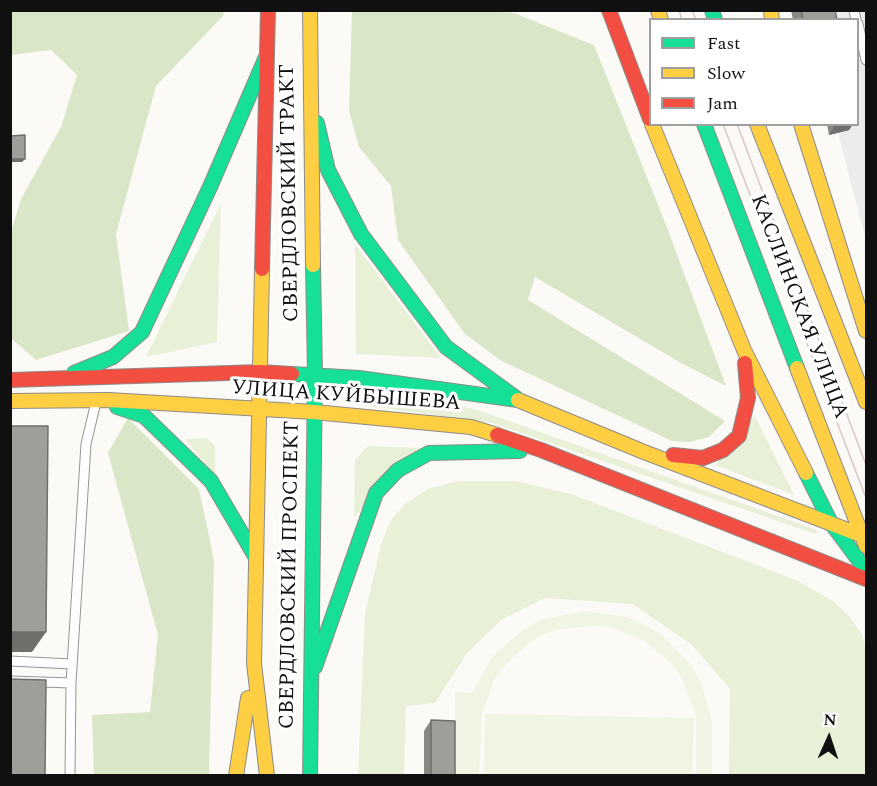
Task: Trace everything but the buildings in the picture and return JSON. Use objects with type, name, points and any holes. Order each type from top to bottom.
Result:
[{"type":"main road","name":"СВЕРДЛОВСКИЙ ТРАКТ","points":[[260,372],[268,10]]},
{"type":"main road","name":"СВЕРДЛОВСКИЙ ТРАКТ","points":[[310,10],[309,87],[315,375]]},
{"type":"main road","points":[[609,10],[649,115]]},
{"type":"main road","points":[[56,380],[113,357],[142,332],[210,187],[268,52]]},
{"type":"main road","points":[[309,87],[328,170],[362,234],[446,347],[517,399]]},
{"type":"main road","points":[[653,126],[744,350],[831,524],[867,570]]},
{"type":"main road","name":"КАСЛИНСКАЯ УЛИЦА","points":[[705,126],[866,540]]},
{"type":"main road","points":[[758,126],[867,402]]},
{"type":"main road","points":[[802,126],[865,324]]},
{"type":"main road","points":[[644,452],[703,458],[723,450],[739,436],[748,398],[744,350]]},
{"type":"main road","name":"УЛИЦА КУЙБЫШЕВА","points":[[10,380],[260,372],[359,378],[517,399],[866,540]]},
{"type":"main road","name":"СВЕРДЛОВСКИЙ ПРОСПЕКТ","points":[[260,372],[254,663],[267,776]]},
{"type":"main road","name":"СВЕРДЛОВСКИЙ ПРОСПЕКТ","points":[[310,776],[315,375]]},
{"type":"main road","points":[[96,400],[144,416],[211,481],[255,556]]},
{"type":"main road","name":"УЛИЦА КУЙБЫШЕВА","points":[[10,401],[96,400],[259,411],[314,412],[471,427],[541,450],[867,579]]},
{"type":"main road","points":[[312,676],[376,493],[398,470],[429,453],[541,450]]},
{"type":"main road","points":[[236,776],[254,663]]},
{"type":"lane","points":[[862,43],[867,60]]},
{"type":"lane","points":[[70,776],[71,683],[86,444],[96,400]]},
{"type":"lane","points":[[10,660],[72,664]]},
{"type":"lane","points":[[10,681],[71,683]]},
{"type":"shaded area","points":[[807,11],[866,11],[866,241],[836,126],[859,126],[859,18],[809,18]]},
{"type":"green space","points":[[477,10],[514,13],[594,45],[666,225],[726,386],[681,363],[535,277],[528,300],[725,421],[709,437],[690,442],[672,441],[500,360],[465,334],[398,240],[391,186],[359,147],[349,111],[352,11]]},
{"type":"green space","points":[[11,11],[224,11],[223,16],[156,86],[116,234],[129,331],[36,360],[11,338],[11,232],[21,199],[61,127],[77,75],[51,50],[11,55]]},
{"type":"green space","points":[[221,203],[217,342],[146,357]]},
{"type":"green space","points":[[355,244],[441,358],[356,354]]},
{"type":"green space","points":[[362,397],[431,402],[475,409],[817,530],[816,534],[492,423],[354,404],[354,399]]},
{"type":"green space","points":[[755,416],[794,495],[715,465]]},
{"type":"green space","points":[[128,418],[199,489],[214,560],[209,775],[94,775],[92,715],[150,712],[158,635],[108,453]]},
{"type":"green space","points":[[207,438],[215,446],[215,475],[185,439]]},
{"type":"green space","points":[[368,446],[421,448],[354,517],[355,460]]},
{"type":"green space","points":[[458,481],[515,481],[571,494],[796,580],[833,601],[848,615],[862,635],[866,648],[866,775],[729,775],[730,689],[692,645],[633,604],[545,598],[501,620],[467,653],[435,703],[406,706],[404,775],[358,775],[365,614],[381,544],[391,520],[406,503],[428,489]]},
{"type":"green space","points":[[585,611],[626,617],[646,625],[663,636],[691,665],[701,683],[712,721],[712,775],[696,775],[696,715],[683,680],[673,665],[645,641],[613,628],[596,626],[561,629],[545,634],[530,642],[504,666],[494,680],[482,713],[479,775],[454,776],[455,692],[472,693],[493,656],[524,629],[543,619]]},
{"type":"green space","points":[[485,714],[694,718],[692,775],[484,775]]},
{"type":"tram line","points":[[679,10],[681,18]]},
{"type":"tram line","points":[[692,10],[695,18]]},
{"type":"tram line","points":[[724,126],[866,498]]},
{"type":"tram line","points":[[738,126],[866,465]]},
{"type":"traffic: fast","points":[[712,10],[714,18]]},
{"type":"traffic: fast","points":[[74,373],[113,357],[142,332],[210,187],[266,57]]},
{"type":"traffic: fast","points":[[317,123],[328,170],[361,234],[446,347],[516,398]]},
{"type":"traffic: fast","points":[[705,126],[797,368]]},
{"type":"traffic: fast","points":[[310,776],[315,375],[313,265]]},
{"type":"traffic: fast","points":[[292,374],[359,378],[518,400]]},
{"type":"traffic: fast","points":[[117,407],[144,416],[211,481],[255,556]]},
{"type":"traffic: fast","points":[[315,667],[376,493],[398,470],[429,453],[520,451]]},
{"type":"traffic: fast","points":[[806,473],[831,523],[866,570]]},
{"type":"traffic: slow","points":[[310,10],[313,265]]},
{"type":"traffic: slow","points":[[658,10],[660,18]]},
{"type":"traffic: slow","points":[[771,10],[772,18]]},
{"type":"traffic: slow","points":[[653,126],[744,350],[806,473]]},
{"type":"traffic: slow","points":[[758,126],[866,402]]},
{"type":"traffic: slow","points":[[802,126],[866,331]]},
{"type":"traffic: slow","points":[[262,269],[254,663],[267,776]]},
{"type":"traffic: slow","points":[[797,368],[866,546]]},
{"type":"traffic: slow","points":[[10,401],[108,400],[314,412],[471,427],[497,435]]},
{"type":"traffic: slow","points":[[518,400],[644,452],[866,537]]},
{"type":"traffic: slow","points":[[236,776],[248,698]]},
{"type":"traffic: jam","points":[[262,269],[268,10]]},
{"type":"traffic: jam","points":[[609,10],[649,116]]},
{"type":"traffic: jam","points":[[673,455],[703,458],[723,450],[739,436],[748,398],[745,363]]},
{"type":"traffic: jam","points":[[10,380],[260,372],[292,374]]},
{"type":"traffic: jam","points":[[497,435],[541,450],[866,579]]}]
